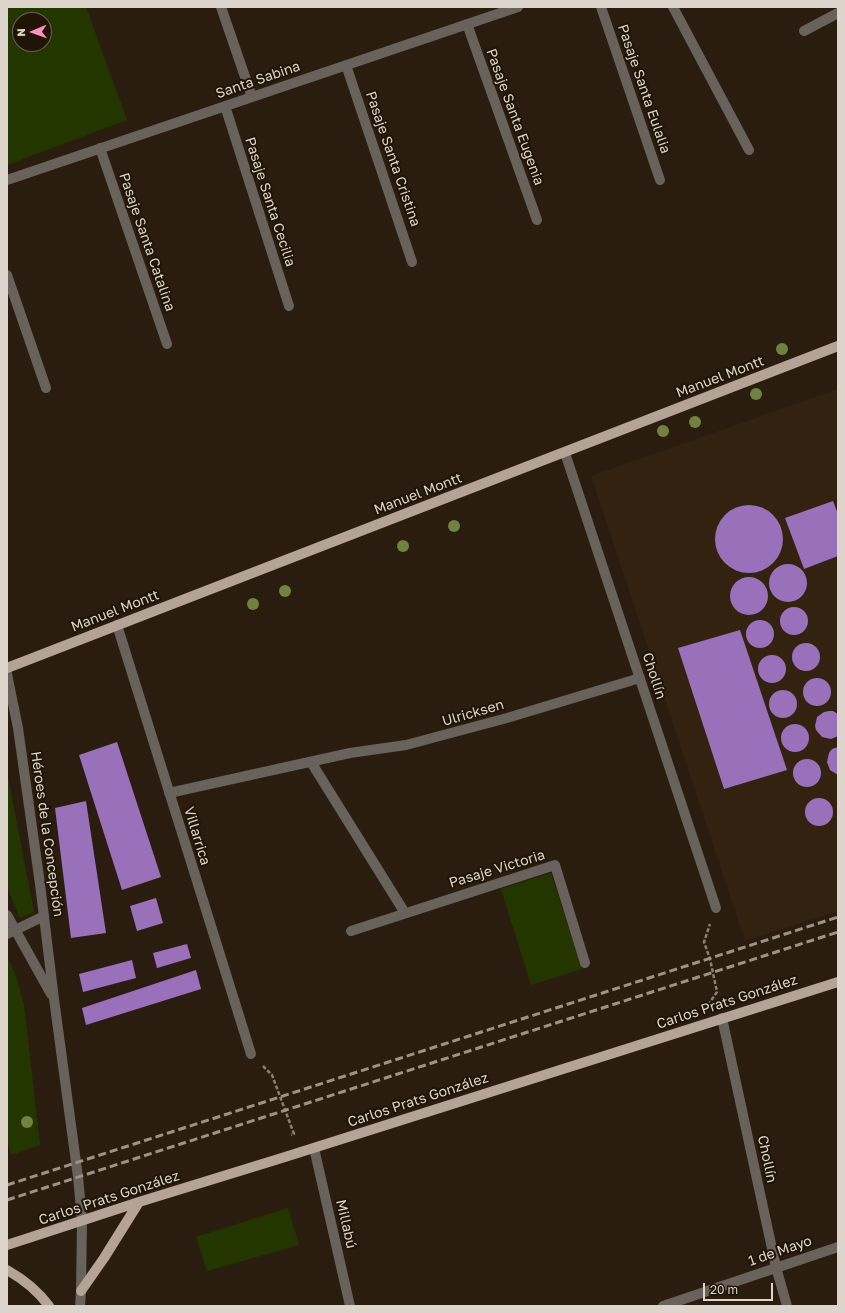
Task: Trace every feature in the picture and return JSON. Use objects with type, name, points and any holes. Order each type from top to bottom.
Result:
[{"type":"main road","name":"Manuel Montt","points":[[7,668],[838,346]]},
{"type":"main road","name":"Carlos Prats González","points":[[7,1245],[82,1220],[285,1158],[838,982]]},
{"type":"main road","points":[[81,1291],[104,1258],[139,1202]]},
{"type":"main road","points":[[7,1270],[34,1289],[49,1306]]},
{"type":"street","points":[[221,7],[252,97]]},
{"type":"street","name":"Santa Sabina","points":[[7,180],[518,7]]},
{"type":"street","name":"Pasaje Santa Eulalia","points":[[601,7],[660,180]]},
{"type":"street","points":[[673,7],[749,150]]},
{"type":"street","points":[[804,31],[838,13]]},
{"type":"street","name":"Pasaje Santa Eugenia","points":[[467,24],[537,220]]},
{"type":"street","name":"Pasaje Santa Cristina","points":[[346,65],[412,262]]},
{"type":"street","name":"Pasaje Santa Cecilia","points":[[225,106],[289,306]]},
{"type":"street","name":"Pasaje Santa Catalina","points":[[100,148],[167,344]]},
{"type":"street","points":[[7,275],[46,388]]},
{"type":"street","name":"Chollín","points":[[565,453],[716,908]]},
{"type":"street","name":"Villarrica","points":[[117,625],[251,1054]]},
{"type":"street","name":"Héroes de la Concepción","points":[[7,674],[18,728],[76,1163],[82,1220],[80,1306]]},
{"type":"street","name":"Ulricksen","points":[[169,793],[350,753],[406,745],[492,722],[640,678]]},
{"type":"street","points":[[311,762],[405,913]]},
{"type":"street","name":"Pasaje Victoria","points":[[351,931],[555,865],[585,964]]},
{"type":"street","name":"Héroes de la Concepción","points":[[7,915],[11,933],[54,999]]},
{"type":"street","points":[[11,933],[44,916]]},
{"type":"street","name":"Chollín","points":[[722,1018],[776,1267],[787,1306]]},
{"type":"street","name":"Millabú","points":[[314,1148],[350,1306]]},
{"type":"street","name":"1 de Mayo","points":[[662,1306],[838,1246]]},
{"type":"path","points":[[705,1024],[704,1011],[717,992],[710,959],[704,942],[716,908]]},
{"type":"path","points":[[251,1054],[272,1075],[294,1134],[278,1139],[285,1158]]},
{"type":"shaded area","points":[[838,389],[838,911],[745,941],[591,476]]},
{"type":"green space","points":[[7,7],[86,7],[127,120],[7,165]]},
{"type":"green space","points":[[7,772],[34,912],[20,918],[7,887]]},
{"type":"green space","points":[[551,873],[582,969],[531,985],[501,889]]},
{"type":"green space","points":[[7,957],[15,973],[24,1004],[40,1145],[11,1155],[7,1139]]},
{"type":"green space","points":[[288,1208],[299,1245],[207,1271],[196,1237]]},
{"type":"building","points":[[833,501],[838,514],[838,556],[804,569],[785,518]]},
{"type":"building","points":[[749,505],[762,508],[773,515],[780,526],[783,539],[780,552],[773,563],[762,570],[749,573],[736,570],[725,563],[718,552],[715,539],[718,526],[725,515],[736,508]]},
{"type":"building","points":[[784,564],[792,564],[804,573],[807,583],[804,593],[798,599],[792,602],[784,602],[772,593],[769,587],[769,579],[778,567]]},
{"type":"building","points":[[745,577],[753,577],[765,586],[768,596],[765,606],[759,612],[753,615],[745,615],[733,606],[730,600],[730,592],[739,580]]},
{"type":"building","points":[[794,607],[804,611],[808,621],[804,631],[794,635],[784,631],[780,621],[784,611]]},
{"type":"building","points":[[760,620],[770,624],[774,634],[770,644],[760,648],[750,644],[746,634],[750,624]]},
{"type":"building","points":[[740,630],[787,770],[724,789],[678,648]]},
{"type":"building","points":[[806,643],[816,647],[820,657],[816,667],[806,671],[796,667],[792,657],[796,647]]},
{"type":"building","points":[[772,655],[782,659],[786,669],[782,679],[772,683],[762,679],[758,669],[762,659]]},
{"type":"building","points":[[817,678],[827,682],[831,692],[827,702],[817,706],[807,702],[803,692],[807,682]]},
{"type":"building","points":[[783,690],[793,694],[797,704],[793,714],[783,718],[773,714],[769,704],[773,694]]},
{"type":"building","points":[[833,711],[838,714],[838,736],[831,739],[822,737],[816,730],[815,726],[817,717],[824,712]]},
{"type":"building","points":[[795,724],[805,728],[809,738],[805,748],[795,752],[785,748],[781,738],[785,728]]},
{"type":"building","points":[[117,742],[161,877],[122,890],[79,755]]},
{"type":"building","points":[[838,747],[838,775],[830,770],[827,762],[829,753],[832,749]]},
{"type":"building","points":[[807,759],[817,763],[821,773],[817,783],[807,787],[797,783],[793,773],[797,763]]},
{"type":"building","points":[[819,798],[829,802],[833,812],[829,822],[819,826],[809,822],[805,812],[809,802]]},
{"type":"building","points":[[86,801],[106,933],[71,938],[55,808]]},
{"type":"building","points":[[156,898],[163,923],[137,931],[130,906]]},
{"type":"building","points":[[187,944],[191,958],[157,968],[153,953]]},
{"type":"building","points":[[132,960],[136,978],[83,992],[79,974]]},
{"type":"building","points":[[196,970],[201,989],[86,1025],[82,1008]]},
{"type":"railway","points":[[7,1185],[838,917]]},
{"type":"railway","points":[[7,1200],[838,932]]}]
